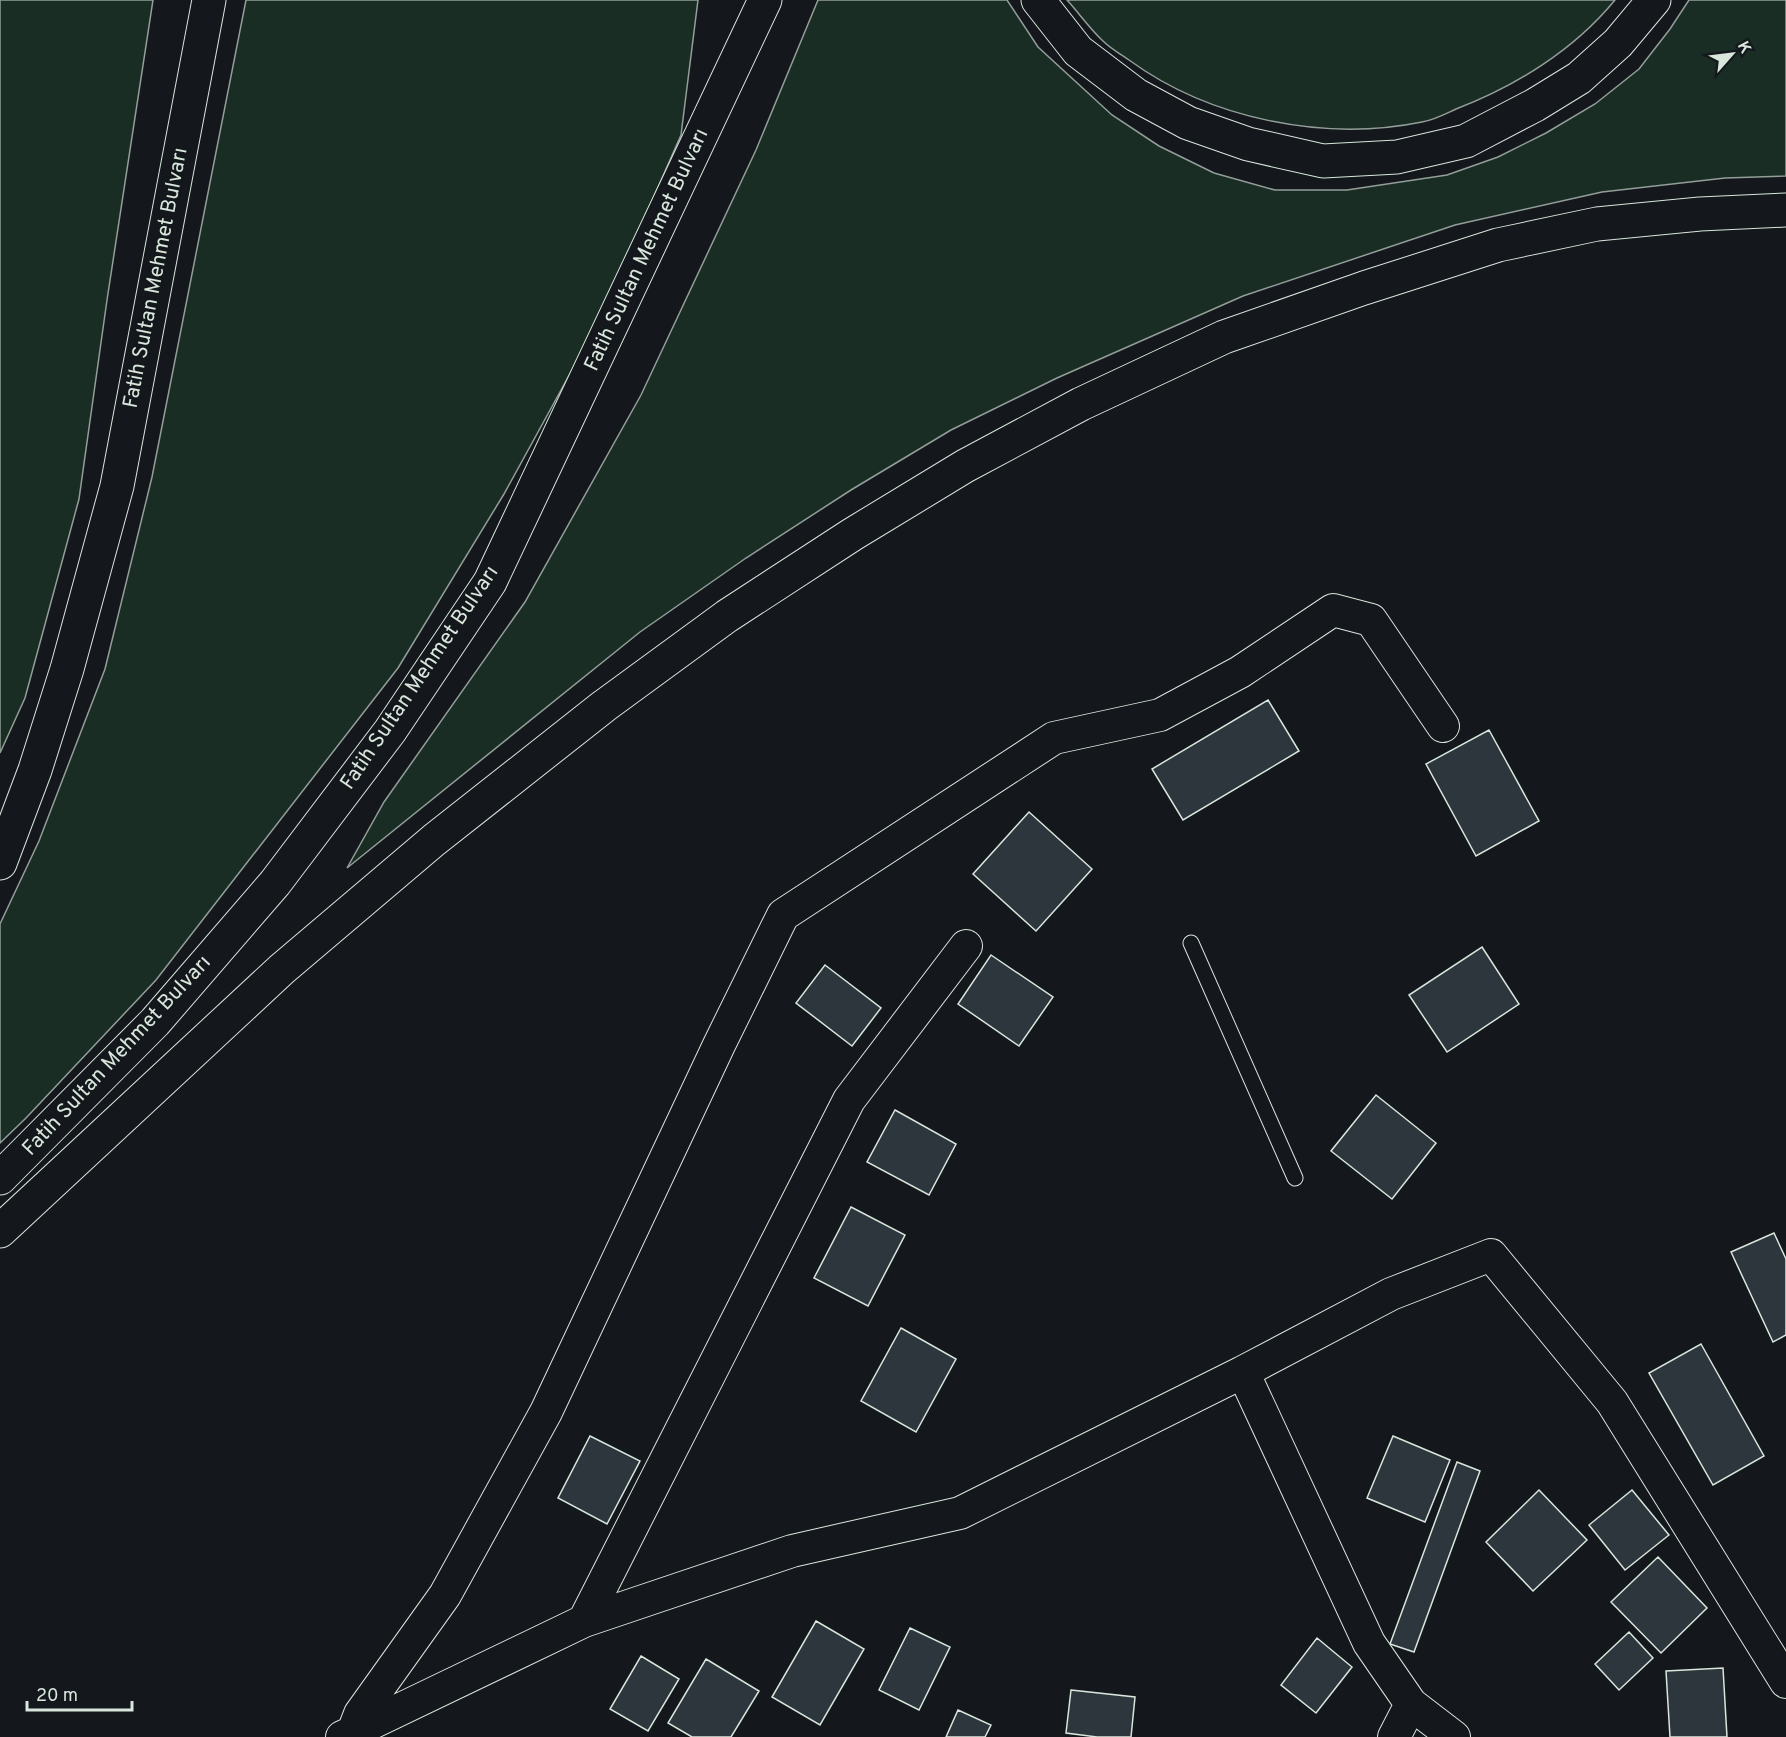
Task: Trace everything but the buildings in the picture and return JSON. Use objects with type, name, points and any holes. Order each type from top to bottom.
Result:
[{"type":"highway","name":"Fatih Sultan Mehmet Bulvarı","points":[[0,863],[35,770],[68,669],[117,486],[209,0]]},
{"type":"highway","name":"Fatih Sultan Mehmet Bulvarı","points":[[0,1178],[155,1022],[275,883],[390,731],[490,582],[765,0]]},
{"type":"highway","points":[[1038,0],[1078,51],[1136,95],[1188,123],[1248,144],[1323,160],[1397,157],[1466,141],[1535,105],[1579,78],[1618,43],[1654,0]]},
{"type":"highway","points":[[0,1231],[282,969],[434,840],[604,706],[727,616],[852,534],[965,466],[1081,404],[1224,337],[1364,288],[1498,245],[1596,224],[1700,214],[1786,210]]},
{"type":"street","points":[[352,1735],[360,1714],[445,1595],[546,1412],[719,1045],[783,915],[1054,738],[1160,715],[1240,672],[1333,610],[1371,620],[1443,726]]},
{"type":"street","points":[[584,1621],[849,1100],[966,946]]},
{"type":"street","points":[[352,1735],[584,1621],[792,1551],[960,1513],[1243,1372],[1391,1294],[1491,1255],[1612,1402],[1786,1682]]},
{"type":"street","points":[[1243,1372],[1369,1643],[1411,1704],[1454,1737]]},
{"type":"street","points":[[1394,1737],[1411,1704]]},
{"type":"lane","points":[[1191,943],[1295,1178]]},
{"type":"green space","points":[[0,0],[153,0],[79,499],[25,698],[0,753]]},
{"type":"green space","points":[[246,0],[698,0],[681,135],[600,319],[504,494],[398,668],[156,980],[0,1143],[0,924],[39,841],[105,669],[152,477]]},
{"type":"green space","points":[[818,0],[1007,0],[1038,47],[1112,115],[1159,146],[1214,173],[1275,190],[1347,190],[1447,175],[1498,157],[1546,133],[1595,104],[1639,69],[1689,0],[1786,0],[1786,176],[1725,178],[1602,192],[1455,225],[1243,296],[1057,378],[951,430],[851,490],[746,558],[640,632],[347,868],[384,802],[525,602],[641,395],[756,150]]},
{"type":"green space","points":[[1067,0],[1615,0],[1581,35],[1543,65],[1478,100],[1426,121],[1385,127],[1346,129],[1308,127],[1269,121],[1231,111],[1195,97],[1161,80],[1112,49]]}]
